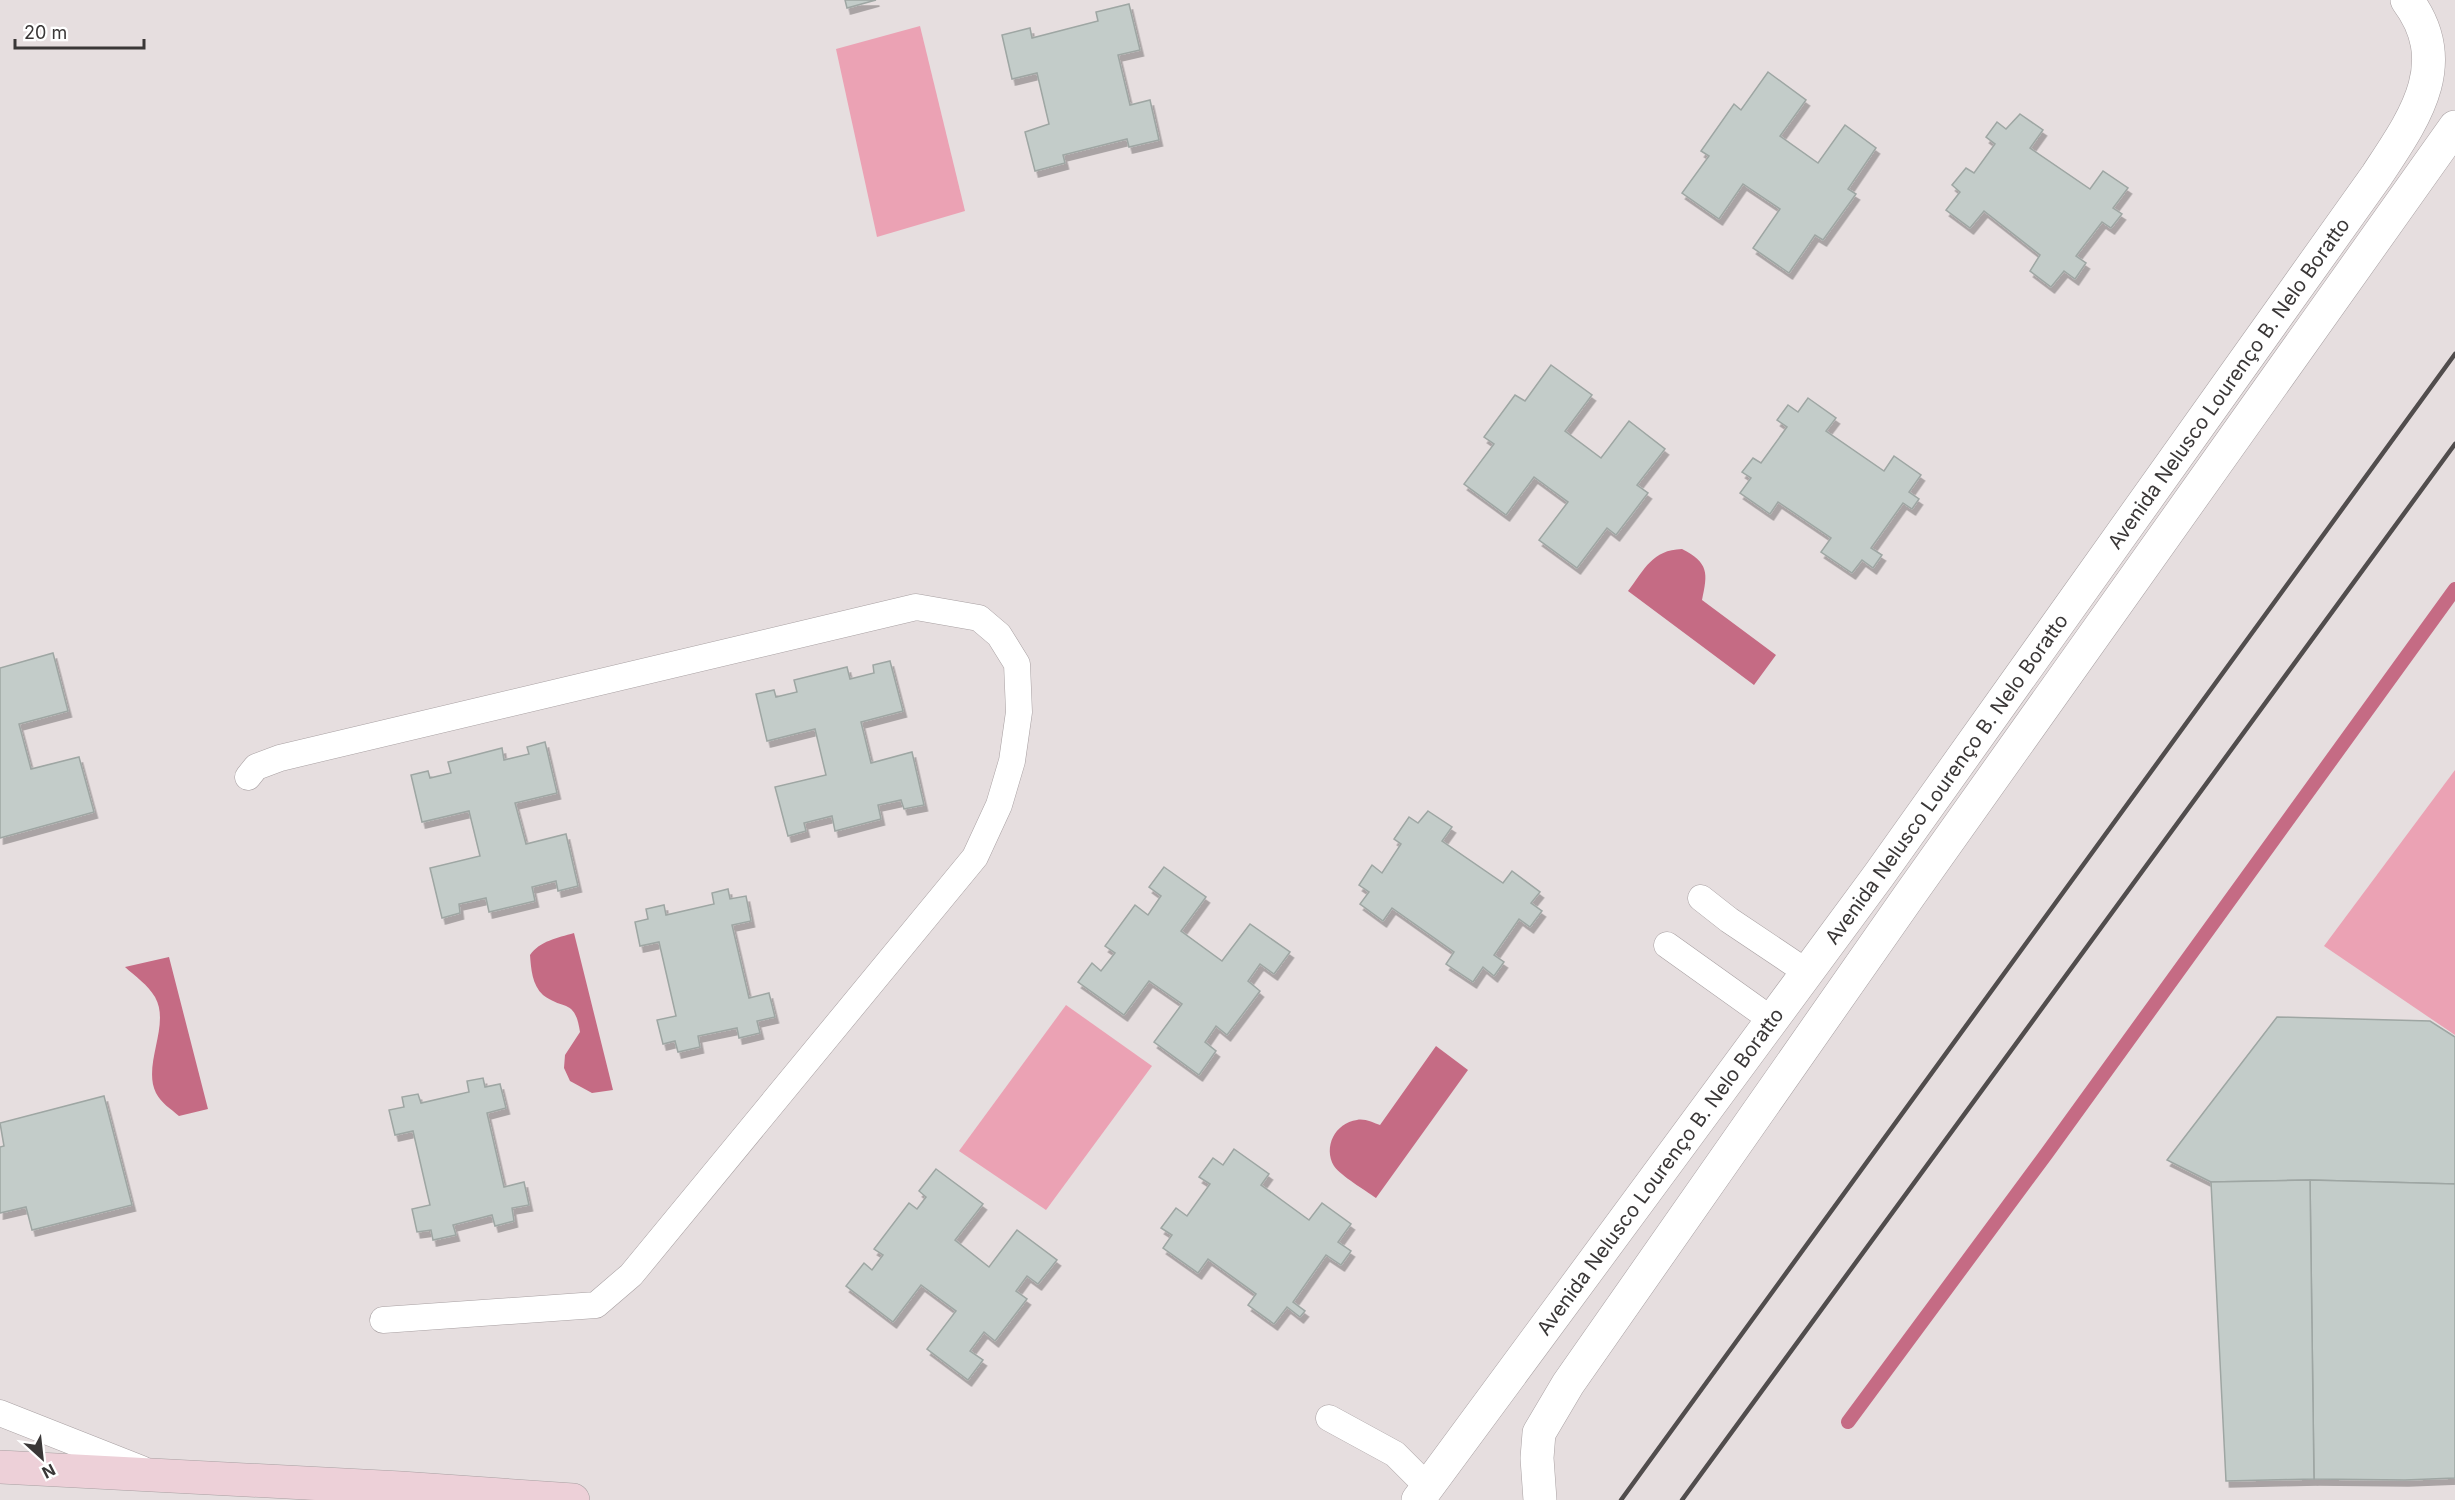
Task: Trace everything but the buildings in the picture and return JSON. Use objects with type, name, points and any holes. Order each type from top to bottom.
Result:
[{"type":"main road","points":[[0,1467],[401,1488],[573,1500]]},
{"type":"street","name":"Avenida Nelusco Lourenço B. Nelo Boratto","points":[[1424,1494],[1880,875],[2383,166],[2414,118],[2428,75],[2427,36],[2407,0]]},
{"type":"street","name":"Avenida Nelusco Lourenço B. Nelo Boratto","points":[[1540,1500],[1537,1458],[1539,1433],[1568,1384],[1909,896],[2455,127]]},
{"type":"lane","points":[[248,777],[256,767],[280,759],[916,607],[979,618],[999,635],[1017,664],[1019,712],[1012,760],[999,805],[975,856],[631,1275],[596,1305],[383,1320]]},
{"type":"lane","points":[[1880,875],[1909,896]]},
{"type":"lane","points":[[1701,898],[1808,973]]},
{"type":"lane","points":[[1667,945],[1772,1020]]},
{"type":"lane","points":[[0,1413],[159,1475]]},
{"type":"lane","points":[[1329,1418],[1395,1454],[1424,1494]]},
{"type":"shaded area","points":[[920,26],[965,211],[877,237],[836,49]]},
{"type":"shaded area","points":[[1682,549],[1702,564],[1705,583],[1702,600],[1776,655],[1754,685],[1628,591],[1656,557],[1672,550]]},
{"type":"shaded area","points":[[2455,770],[2455,1035],[2324,946]]},
{"type":"shaded area","points":[[574,933],[613,1090],[592,1093],[570,1081],[564,1068],[565,1055],[580,1032],[578,1021],[572,1010],[550,1000],[539,991],[533,976],[530,955],[534,950],[549,941]]},
{"type":"shaded area","points":[[169,957],[208,1109],[179,1116],[161,1100],[153,1082],[152,1070],[160,1020],[159,1008],[149,989],[125,967]]},
{"type":"shaded area","points":[[1066,1005],[1152,1066],[1046,1210],[959,1151]]},
{"type":"shaded area","points":[[1436,1046],[1468,1070],[1376,1198],[1334,1166],[1330,1151],[1333,1137],[1349,1122],[1366,1120],[1380,1125]]},
{"type":"waterway","points":[[1848,1422],[2047,1153],[2455,589]]},
{"type":"railway","points":[[1621,1500],[2455,354]]},
{"type":"railway","points":[[1682,1500],[2455,444]]}]
